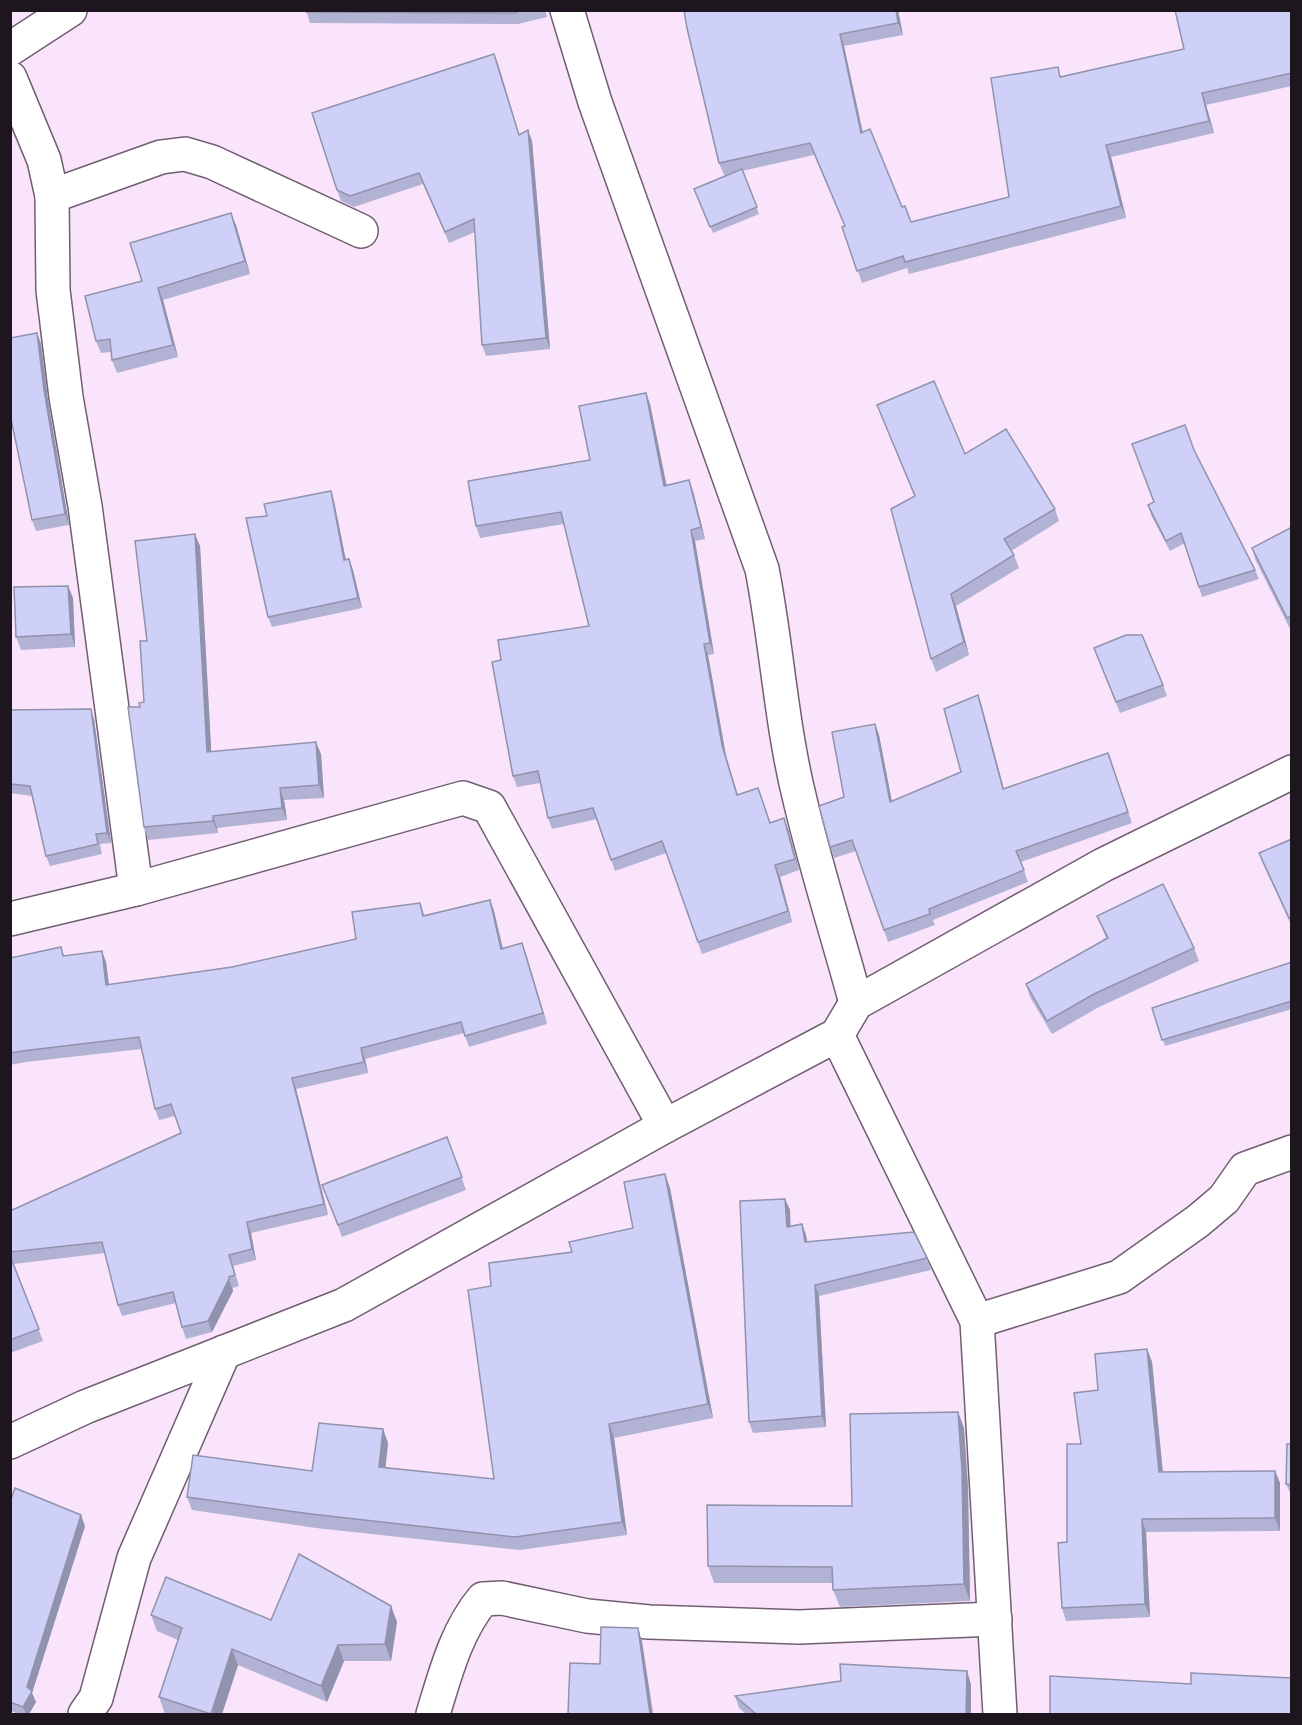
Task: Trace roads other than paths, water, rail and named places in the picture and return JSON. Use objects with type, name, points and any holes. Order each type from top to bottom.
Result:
[{"type":"street","points":[[10,49],[70,10]]},
{"type":"street","points":[[567,10],[610,145],[762,569],[773,624],[788,740],[800,800],[856,1003]]},
{"type":"street","points":[[10,78],[44,160],[52,196],[52,290],[66,398],[85,506],[136,889]]},
{"type":"street","points":[[52,196],[161,157],[185,154],[212,162],[361,231]]},
{"type":"street","points":[[10,1442],[85,1407],[344,1305],[665,1126],[837,1035],[856,1003],[1103,865],[1292,772]]},
{"type":"street","points":[[10,919],[136,889],[463,798],[489,807],[665,1126]]},
{"type":"street","points":[[837,1035],[977,1321],[1000,1714]]},
{"type":"street","points":[[977,1321],[1119,1277],[1198,1221],[1224,1199],[1245,1168],[1292,1152]]},
{"type":"street","points":[[85,1714],[96,1698],[134,1558],[224,1352]]},
{"type":"street","points":[[433,1714],[450,1661],[471,1614],[483,1599],[502,1598],[587,1616],[649,1622],[799,1627],[995,1619]]}]
